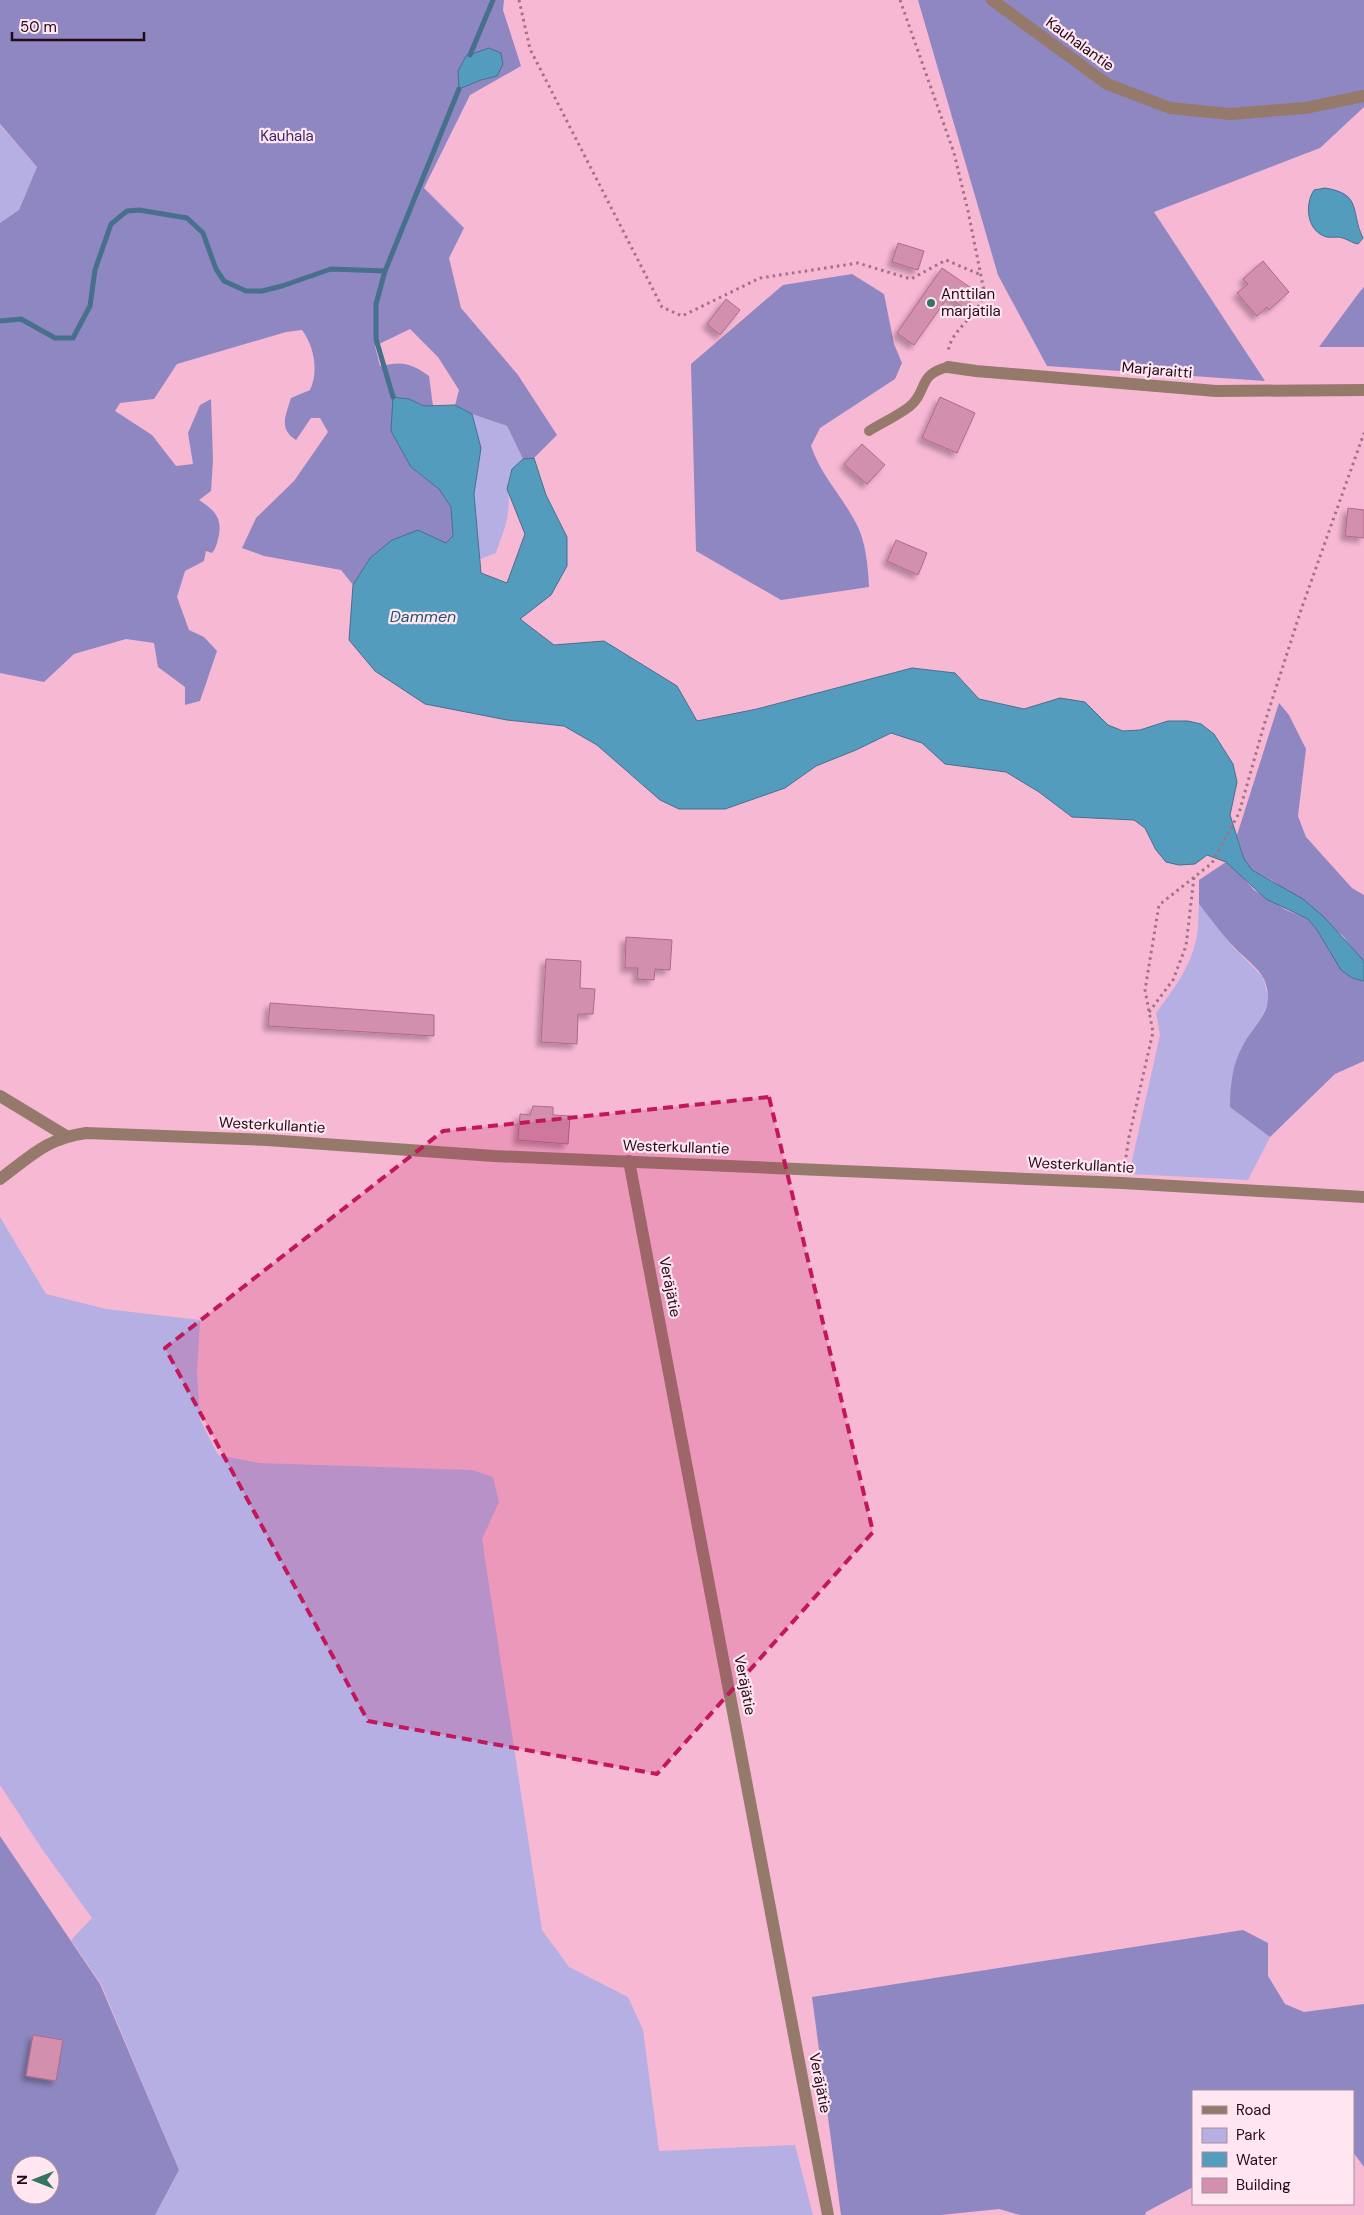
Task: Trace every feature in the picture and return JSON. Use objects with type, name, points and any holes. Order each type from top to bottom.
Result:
[{"type":"street","name":"Kauhalantie","points":[[992,0],[1108,84],[1170,108],[1230,114],[1305,108],[1364,96]]},
{"type":"street","name":"Marjaraitti","points":[[948,367],[1216,391],[1364,390]]},
{"type":"street","points":[[0,1096],[66,1136]]},
{"type":"street","name":"Westerkullantie","points":[[0,1179],[43,1146],[66,1136],[86,1133],[267,1140],[494,1156],[1122,1182],[1364,1198]]},
{"type":"street","name":"Veräjätie","points":[[629,1161],[828,2215]]},
{"type":"lane","points":[[868,431],[911,405],[928,376],[935,370],[948,367]]},
{"type":"path","points":[[519,0],[530,48],[662,307],[682,316],[760,278],[858,263],[910,279],[946,260],[981,275]]},
{"type":"path","points":[[900,0],[954,153],[984,291],[982,302],[951,339],[948,351],[948,367]]},
{"type":"path","points":[[1122,1182],[1129,1137],[1153,1032],[1145,990],[1159,905],[1212,863],[1239,813],[1264,725],[1296,627],[1364,433]]},
{"type":"path","points":[[1149,1012],[1173,980],[1186,946],[1194,877]]},
{"type":"highlighted area","points":[[769,1097],[873,1532],[657,1774],[368,1721],[165,1348],[443,1131]]},
{"type":"green space","name":"Kauhala","points":[[0,0],[504,0],[503,10],[521,66],[470,95],[424,188],[464,228],[449,258],[461,308],[518,375],[557,435],[534,458],[523,459],[507,426],[472,414],[455,405],[459,390],[438,357],[410,329],[375,346],[380,366],[406,364],[417,368],[429,376],[433,406],[424,406],[409,399],[411,467],[439,489],[451,507],[453,536],[446,543],[440,541],[370,558],[353,585],[341,570],[264,556],[242,548],[256,518],[294,481],[328,432],[320,418],[311,418],[296,440],[290,436],[285,426],[291,398],[310,390],[313,383],[314,359],[310,343],[302,330],[286,332],[177,364],[154,399],[120,403],[115,411],[152,435],[176,466],[193,464],[188,433],[200,405],[211,399],[213,460],[211,491],[199,500],[216,514],[220,529],[219,535],[216,547],[212,553],[206,551],[204,561],[185,571],[177,597],[189,630],[204,637],[217,651],[200,701],[185,705],[185,687],[158,667],[154,643],[126,639],[74,654],[44,682],[0,673],[0,223],[19,210],[37,167],[0,124]]},
{"type":"green space","points":[[918,0],[1364,0],[1364,107],[1320,148],[1154,212],[1265,381],[1047,366],[998,275]]},
{"type":"green space","points":[[0,125],[37,167],[19,210],[0,223]]},
{"type":"green space","points":[[852,274],[884,294],[894,344],[902,363],[895,379],[820,428],[811,446],[820,466],[859,530],[866,554],[869,587],[781,600],[696,551],[691,364],[783,285]]},
{"type":"green space","points":[[1364,287],[1364,347],[1319,347],[1358,294]]},
{"type":"green space","points":[[472,414],[507,426],[523,459],[511,474],[509,480],[507,518],[496,553],[480,559],[474,494],[481,448]]},
{"type":"green space","points":[[1279,703],[1289,715],[1306,749],[1298,816],[1306,837],[1352,888],[1364,895],[1364,961],[1359,958],[1343,936],[1273,881],[1252,870],[1244,859],[1237,835]]},
{"type":"green space","points":[[1226,862],[1254,890],[1286,910],[1308,919],[1330,952],[1352,978],[1364,981],[1364,1061],[1335,1074],[1270,1137],[1230,1107],[1231,1084],[1236,1061],[1247,1038],[1263,1016],[1268,1000],[1262,975],[1226,938],[1199,904],[1199,880]]},
{"type":"green space","points":[[1199,904],[1233,947],[1263,977],[1269,1000],[1260,1021],[1242,1047],[1231,1082],[1230,1107],[1270,1137],[1248,1180],[1129,1174],[1160,1035],[1156,1013],[1175,987],[1190,960],[1197,936]]},
{"type":"green space","points":[[0,1217],[46,1294],[106,1309],[200,1320],[197,1374],[200,1419],[218,1455],[259,1463],[472,1470],[493,1477],[499,1502],[482,1539],[542,1930],[569,1967],[628,1997],[643,2030],[659,2151],[795,2145],[813,2215],[155,2215],[179,2170],[101,1984],[71,1940],[92,1918],[42,1849],[0,1785]]},
{"type":"green space","points":[[0,1836],[100,1984],[179,2170],[155,2215],[0,2215]]},
{"type":"green space","points":[[1243,1930],[1268,1943],[1268,1976],[1285,2004],[1304,2012],[1364,2004],[1364,2167],[1354,2153],[1354,2090],[1192,2090],[1192,2188],[1146,2212],[1145,2215],[1020,2215],[999,2209],[941,2215],[841,2215],[812,1997]]},
{"type":"water","points":[[489,48],[501,53],[503,64],[497,76],[459,89],[458,71],[466,56]]},
{"type":"water","points":[[1325,188],[1337,191],[1350,200],[1363,238],[1358,244],[1341,237],[1327,237],[1315,230],[1311,224],[1308,210],[1311,196],[1314,190]]},
{"type":"water","name":"Dammen","points":[[393,397],[409,399],[424,406],[455,405],[472,414],[481,448],[474,494],[481,573],[507,583],[525,534],[507,489],[512,469],[523,459],[534,458],[546,495],[567,537],[567,566],[551,595],[520,619],[554,645],[604,641],[677,686],[697,721],[757,709],[912,668],[955,673],[979,699],[1024,709],[1060,698],[1085,702],[1108,725],[1123,731],[1140,730],[1168,721],[1188,721],[1201,724],[1214,734],[1233,764],[1237,782],[1230,815],[1244,859],[1252,870],[1303,899],[1324,917],[1364,961],[1364,981],[1352,978],[1341,970],[1317,930],[1308,919],[1266,899],[1226,862],[1207,855],[1195,864],[1179,865],[1166,862],[1156,850],[1145,828],[1134,820],[1072,817],[1039,792],[1006,772],[945,764],[922,743],[891,733],[816,766],[785,788],[725,809],[679,809],[660,800],[597,745],[564,726],[507,720],[425,704],[375,671],[349,640],[353,585],[370,558],[392,540],[418,530],[446,543],[453,536],[451,507],[439,489],[411,467],[391,431]]},
{"type":"building","points":[[898,243],[924,251],[918,270],[892,262]]},
{"type":"building","points":[[1263,261],[1289,292],[1269,310],[1267,307],[1257,316],[1237,293],[1248,284],[1243,279]]},
{"type":"building","name":"Anttilan marjatila","points":[[942,268],[977,292],[965,309],[948,297],[914,345],[897,333]]},
{"type":"building","points":[[726,299],[740,310],[720,335],[707,324]]},
{"type":"building","points":[[940,397],[975,413],[957,453],[922,438]]},
{"type":"building","points":[[862,444],[885,465],[867,484],[844,464]]},
{"type":"building","points":[[1348,508],[1364,510],[1364,538],[1345,536]]},
{"type":"building","points":[[896,540],[927,553],[918,575],[887,561]]},
{"type":"building","points":[[626,937],[672,940],[670,970],[655,969],[654,980],[637,979],[638,968],[625,968]]},
{"type":"building","points":[[546,959],[581,961],[580,988],[595,989],[593,1014],[578,1014],[577,1044],[541,1042]]},
{"type":"building","points":[[270,1003],[434,1015],[434,1036],[268,1026]]},
{"type":"building","points":[[533,1106],[553,1107],[553,1115],[570,1116],[568,1144],[518,1140],[520,1114],[530,1115]]},
{"type":"building","points":[[33,2035],[63,2040],[56,2081],[26,2076]]},
{"type":"waterway","points":[[470,55],[493,0]]},
{"type":"waterway","points":[[393,397],[376,339],[376,304],[385,271],[459,89]]},
{"type":"waterway","points":[[0,321],[21,319],[55,338],[73,338],[90,306],[95,270],[111,224],[127,211],[139,210],[187,218],[203,233],[216,269],[224,281],[246,291],[262,291],[282,286],[331,269],[385,271]]},
{"type":"place","name":"Anttilan marjatila","points":[[931,303]]}]
